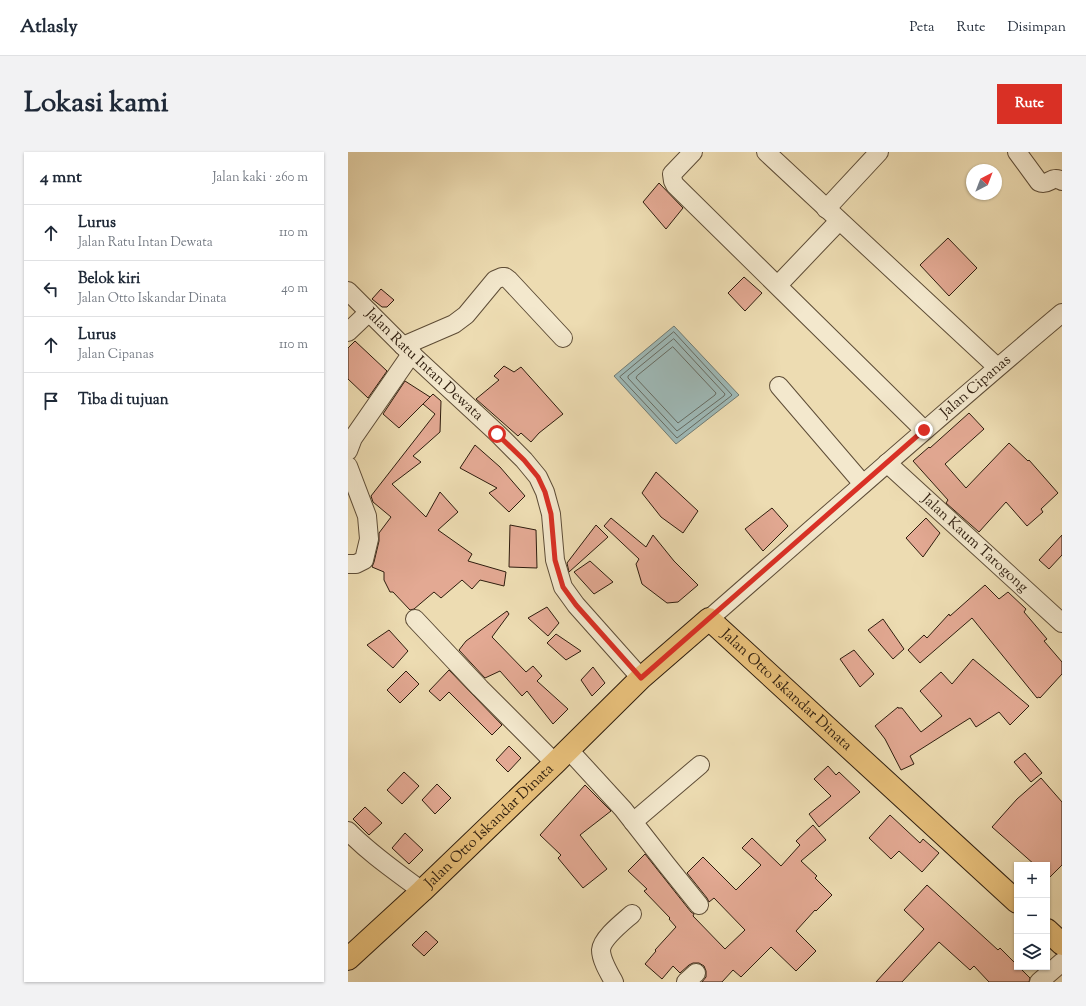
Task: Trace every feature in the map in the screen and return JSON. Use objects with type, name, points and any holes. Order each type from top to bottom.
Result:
[{"type":"main road","name":"Jalan Otto Iskandar Dinata","points":[[348,959],[422,891],[641,678],[709,619],[1014,899]]},
{"type":"main road","points":[[1050,933],[1062,944]]},
{"type":"street","points":[[693,152],[672,174],[672,181],[675,185],[924,430]]},
{"type":"street","points":[[766,152],[997,367]]},
{"type":"street","points":[[778,285],[833,215],[879,152]]},
{"type":"street","points":[[1017,152],[1038,182],[1046,184],[1054,179],[1062,181]]},
{"type":"street","points":[[348,451],[353,438],[407,350],[454,324],[466,315],[495,280],[502,277],[509,280],[563,338]]},
{"type":"street","name":"Jalan Ratu Intan Dewata","points":[[348,291],[407,350],[524,460],[538,477],[545,492],[551,514],[555,560],[563,587],[576,605],[641,678]]},
{"type":"street","points":[[348,332],[369,312]]},
{"type":"street","name":"Jalan Cipanas","points":[[709,619],[924,430],[1062,313]]},
{"type":"street","points":[[779,386],[863,484]]},
{"type":"street","name":"Jalan Kaum Tarogong","points":[[887,463],[1062,623]]},
{"type":"street","points":[[348,466],[367,516],[369,539],[364,560],[356,564],[348,564]]},
{"type":"street","points":[[415,619],[480,688],[562,756],[633,822],[699,905]]},
{"type":"street","points":[[633,822],[700,765]]},
{"type":"street","points":[[348,831],[357,841],[422,891]]},
{"type":"street","points":[[614,982],[604,960],[601,950],[602,945],[606,939],[632,914]]},
{"type":"street","points":[[1039,982],[1062,962]]},
{"type":"water","points":[[674,326],[739,395],[676,444],[614,376]]},
{"type":"building","points":[[659,183],[683,208],[666,229],[643,202]]},
{"type":"building","points":[[948,238],[977,268],[949,296],[920,265]]},
{"type":"building","points":[[744,277],[762,293],[745,311],[728,293]]},
{"type":"building","points":[[381,289],[394,300],[387,307],[382,307],[372,299]]},
{"type":"building","points":[[355,341],[387,371],[368,398],[348,379],[348,348]]},
{"type":"building","points":[[504,366],[514,372],[521,367],[563,414],[539,433],[531,442],[521,433],[518,436],[476,399],[499,380],[494,376]]},
{"type":"building","points":[[405,381],[430,397],[399,428],[383,414]]},
{"type":"building","points":[[433,394],[441,401],[440,432],[413,456],[421,462],[392,484],[426,517],[440,492],[458,512],[438,530],[472,554],[468,561],[506,572],[504,586],[480,580],[472,589],[462,580],[441,598],[434,592],[414,609],[410,610],[393,592],[390,592],[384,580],[384,572],[372,567],[379,541],[379,533],[391,517],[373,502],[371,496],[435,414],[423,404]]},
{"type":"building","points":[[969,413],[984,429],[945,464],[966,488],[1009,443],[1028,461],[1029,460],[1058,493],[1041,509],[1043,512],[1027,526],[1006,502],[979,532],[946,503],[948,500],[913,461]]},
{"type":"building","points":[[475,445],[500,467],[525,496],[509,512],[489,493],[497,488],[460,468]]},
{"type":"building","points":[[656,472],[698,511],[683,533],[661,517],[642,493]]},
{"type":"building","points":[[772,508],[788,526],[763,551],[745,529]]},
{"type":"building","points":[[611,518],[646,547],[653,535],[674,561],[698,585],[678,602],[667,603],[642,584],[636,564],[639,559],[604,526]]},
{"type":"building","points":[[926,518],[940,533],[923,557],[906,538]]},
{"type":"building","points":[[510,525],[536,530],[537,568],[509,567]]},
{"type":"building","points":[[596,525],[608,537],[569,572],[567,563]]},
{"type":"building","points":[[1062,535],[1062,555],[1049,569],[1039,560]]},
{"type":"building","points":[[590,561],[613,582],[594,594],[574,572]]},
{"type":"building","points":[[985,585],[999,599],[1008,592],[1026,609],[1024,612],[1047,639],[1044,641],[1062,662],[1062,674],[1040,698],[1037,698],[972,618],[920,663],[908,650],[924,635],[927,638],[949,614],[950,616]]},
{"type":"building","points":[[547,607],[559,623],[548,636],[528,618]]},
{"type":"building","points":[[507,611],[509,614],[492,637],[526,672],[533,666],[542,676],[537,681],[568,709],[553,724],[527,691],[522,696],[500,671],[485,678],[459,650],[466,641]]},
{"type":"building","points":[[883,619],[904,649],[893,659],[868,630]]},
{"type":"building","points":[[389,630],[408,651],[393,668],[367,645]]},
{"type":"building","points":[[556,634],[581,651],[566,660],[547,643]]},
{"type":"building","points":[[854,650],[874,674],[860,687],[840,659]]},
{"type":"building","points":[[973,659],[1029,706],[1010,725],[999,712],[976,727],[970,718],[910,756],[914,764],[901,770],[885,739],[875,726],[898,707],[902,708],[921,732],[942,716],[920,691],[941,672],[952,684]]},
{"type":"building","points":[[593,667],[605,683],[592,696],[581,680]]},
{"type":"building","points":[[449,670],[502,725],[492,735],[449,692],[440,701],[429,691]]},
{"type":"building","points":[[406,671],[419,684],[400,703],[387,690]]},
{"type":"building","points":[[509,746],[521,758],[508,772],[496,760]]},
{"type":"building","points":[[1025,753],[1042,773],[1031,782],[1014,762]]},
{"type":"building","points":[[828,766],[836,775],[839,772],[860,792],[819,827],[809,814],[831,796],[814,779]]},
{"type":"building","points":[[404,772],[419,786],[402,804],[387,790]]},
{"type":"building","points":[[1041,778],[1062,802],[1062,865],[1050,877],[1050,862],[1032,862],[992,827],[1017,799]]},
{"type":"building","points":[[437,784],[451,798],[435,814],[422,800]]},
{"type":"building","points":[[585,785],[611,811],[580,835],[607,869],[583,888],[558,858],[561,855],[540,835]]},
{"type":"building","points":[[365,807],[382,823],[369,835],[353,819]]},
{"type":"building","points":[[890,815],[920,843],[923,839],[939,853],[922,872],[899,851],[891,859],[869,838]]},
{"type":"building","points":[[813,825],[826,840],[801,861],[817,876],[815,878],[832,895],[816,911],[815,910],[796,931],[816,951],[796,971],[771,947],[741,977],[733,970],[722,982],[702,982],[706,977],[706,971],[704,966],[699,963],[689,965],[680,973],[673,966],[662,979],[645,964],[656,951],[655,950],[676,927],[669,919],[670,918],[644,891],[647,889],[628,871],[645,854],[694,914],[693,916],[725,949],[745,930],[714,898],[709,902],[687,873],[703,857],[736,890],[761,865],[742,848],[752,838],[781,866],[800,845],[796,841]]},
{"type":"building","points":[[405,833],[423,850],[409,864],[392,848]]},
{"type":"building","points":[[927,885],[998,950],[1000,948],[1014,962],[1014,970],[1022,970],[1030,978],[1029,982],[989,982],[974,966],[970,970],[939,942],[902,982],[876,982],[924,929],[904,910]]},
{"type":"building","points":[[426,931],[438,942],[424,956],[412,945]]},
{"type":"route","points":[[497,434],[524,460],[538,477],[545,492],[551,514],[555,560],[563,587],[576,605],[641,678],[924,430]]}]
